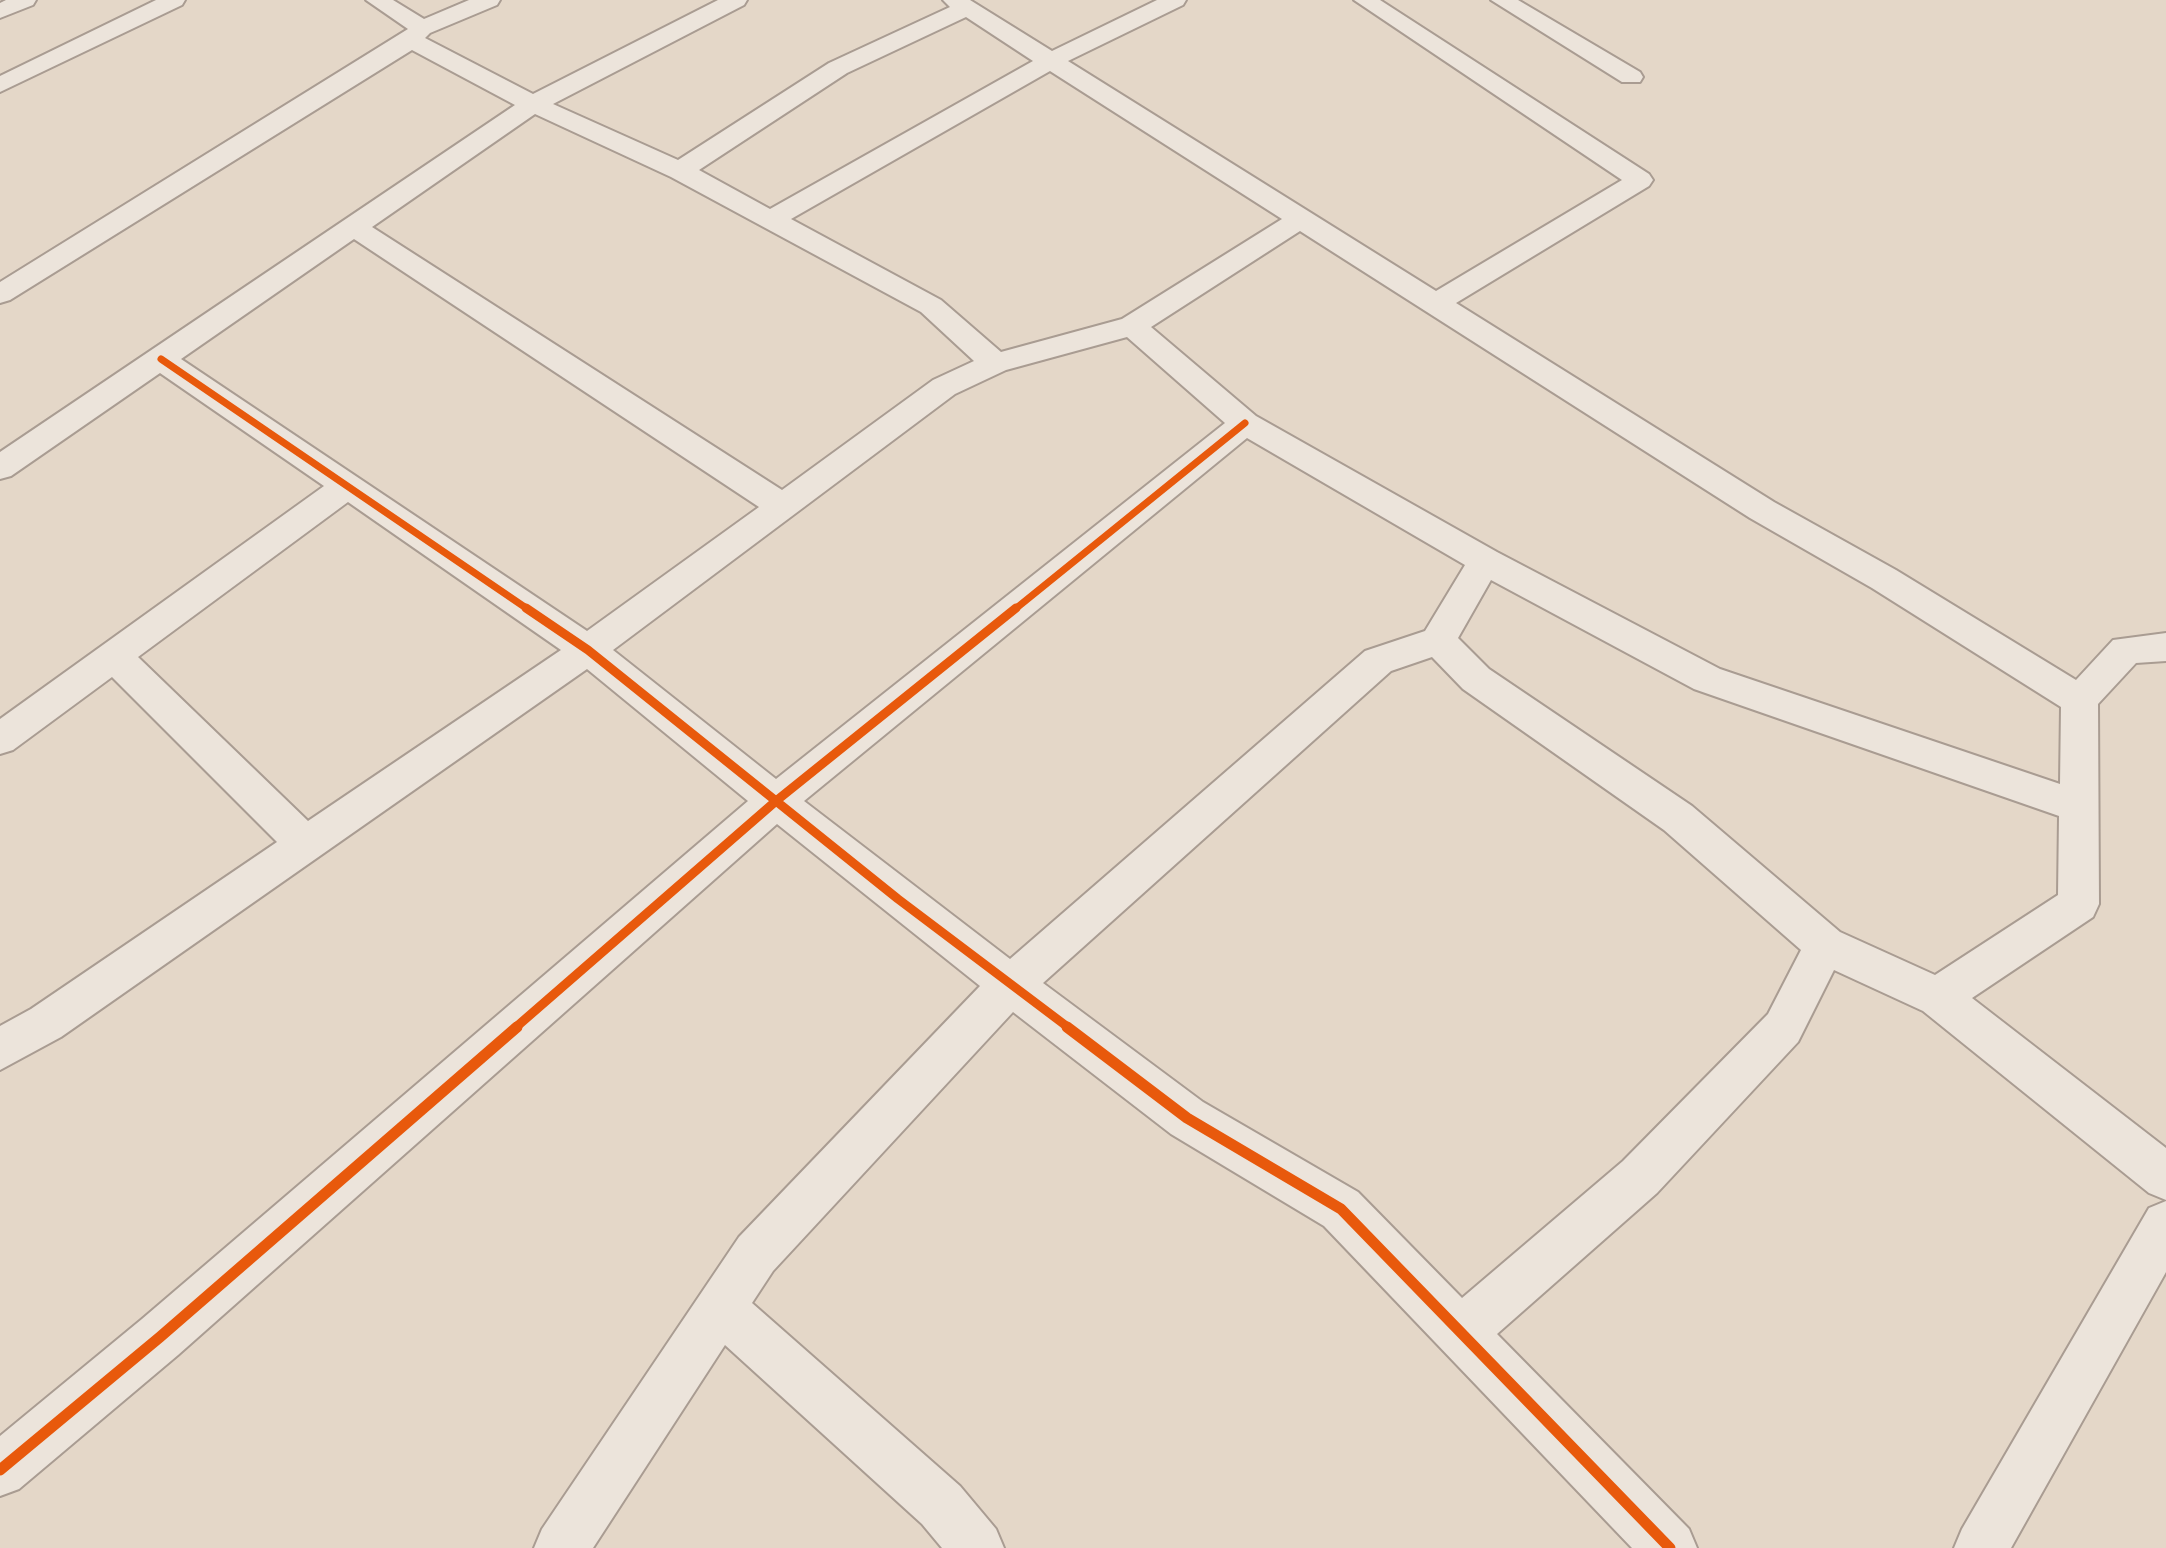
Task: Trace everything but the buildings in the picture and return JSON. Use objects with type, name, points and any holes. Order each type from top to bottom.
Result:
[{"type":"street","points":[[0,11],[25,0]]},
{"type":"street","points":[[0,85],[174,0]]},
{"type":"street","points":[[377,0],[416,34],[533,104],[680,171],[931,306],[995,363]]},
{"type":"street","points":[[0,295],[416,34],[489,0]]},
{"type":"street","points":[[0,468],[533,104],[736,0]]},
{"type":"street","points":[[770,220],[1052,61],[1175,0]]},
{"type":"street","points":[[1365,0],[1640,180],[1436,303]]},
{"type":"street","points":[[1502,0],[1631,77]]},
{"type":"street","points":[[680,171],[838,68],[961,4],[1762,510],[1884,579],[2080,700]]},
{"type":"street","points":[[0,1049],[46,1023],[588,650],[944,387],[995,363],[1132,326],[1302,218]]},
{"type":"street","points":[[354,227],[782,506]]},
{"type":"street","points":[[1132,326],[1245,423],[1486,561],[1707,679],[2078,806]]},
{"type":"street","points":[[161,359],[588,650],[1010,985],[1187,1118],[1341,1209],[1670,1548]]},
{"type":"street","points":[[0,1470],[160,1337],[776,801],[1245,423]]},
{"type":"street","points":[[0,739],[347,486]]},
{"type":"street","points":[[561,1548],[756,1254],[1010,985],[1378,661],[1438,640],[1486,561]]},
{"type":"street","points":[[1438,640],[1476,679],[1678,818],[1825,944],[1938,997],[2166,1177]]},
{"type":"street","points":[[1938,997],[2078,904],[2080,700],[2126,650],[2166,647]]},
{"type":"street","points":[[115,657],[305,844]]},
{"type":"street","points":[[1460,1333],[1640,1177],[1783,1028],[1825,944]]},
{"type":"street","points":[[1981,1548],[2166,1225]]},
{"type":"street","points":[[721,1308],[941,1505],[977,1548]]},
{"type":"cycle path","points":[[161,359],[588,650],[898,899],[1187,1118],[1341,1209],[1670,1548]]},
{"type":"cycle path","points":[[0,1470],[160,1337],[776,801],[1245,423]]}]
